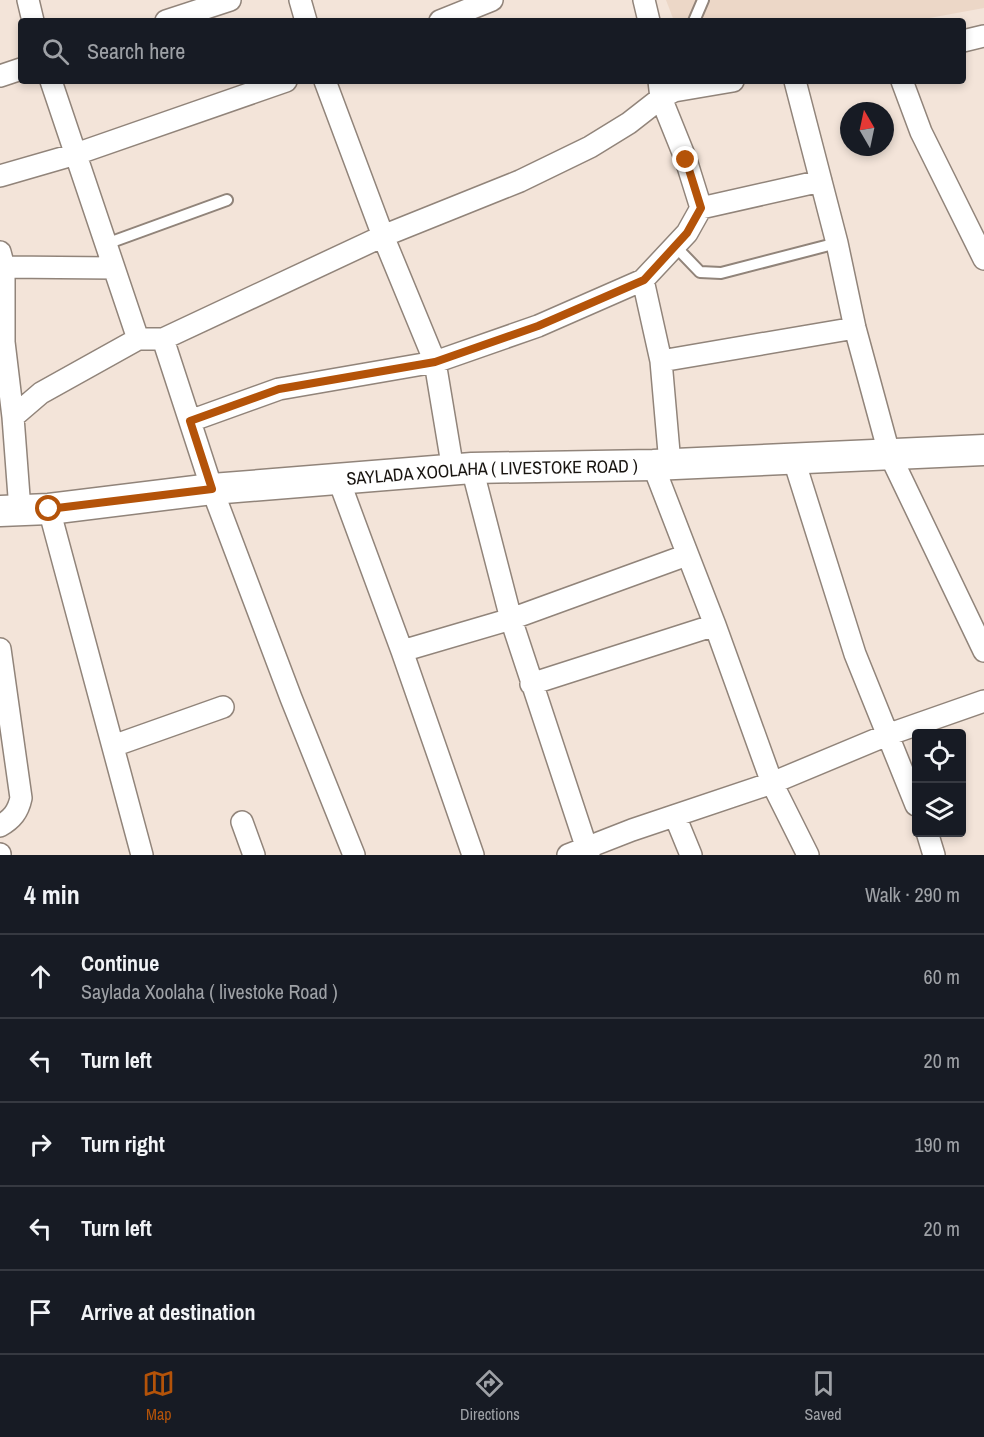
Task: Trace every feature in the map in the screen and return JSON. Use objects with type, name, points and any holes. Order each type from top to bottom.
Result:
[{"type":"street","points":[[27,0],[32,18]]},
{"type":"street","points":[[175,18],[230,0]]},
{"type":"street","points":[[300,0],[305,18]]},
{"type":"street","points":[[447,18],[492,0]]},
{"type":"street","points":[[644,0],[648,18]]},
{"type":"street","points":[[966,40],[984,36]]},
{"type":"street","points":[[0,76],[18,70]]},
{"type":"street","points":[[52,84],[138,339]]},
{"type":"street","points":[[0,176],[76,154],[277,84]]},
{"type":"street","points":[[326,84],[383,236],[435,362],[462,469],[511,619],[581,853],[675,816],[772,783],[887,735],[984,701]]},
{"type":"street","points":[[663,87],[674,91],[715,84]]},
{"type":"street","points":[[796,84],[837,243],[855,328],[890,453],[984,651]]},
{"type":"street","points":[[903,84],[921,132],[984,259]]},
{"type":"street","points":[[13,417],[41,393],[138,339],[163,339],[383,236],[520,181],[590,147],[628,123],[663,87]]},
{"type":"street","points":[[190,421],[279,389],[435,362],[538,326],[644,280],[687,233],[701,208],[663,87]]},
{"type":"street","points":[[701,208],[821,181]]},
{"type":"street","points":[[114,268],[2,260],[4,342],[23,510],[113,746],[142,855]]},
{"type":"street","points":[[644,280],[661,361],[661,464],[687,555],[772,783],[808,855]]},
{"type":"street","points":[[661,361],[855,328]]},
{"type":"street","points":[[163,339],[212,489],[291,698],[354,855]]},
{"type":"street","name":"SAYLADA XOOLAHA ( LIVESTOKE ROAD )","points":[[23,510],[212,489],[462,469],[661,464],[984,450]]},
{"type":"street","points":[[793,457],[855,654],[912,795]]},
{"type":"street","points":[[338,478],[474,855]]},
{"type":"street","points":[[402,651],[511,619],[687,555]]},
{"type":"street","points":[[531,684],[715,625]]},
{"type":"street","points":[[0,649],[21,798],[15,815],[0,826]]},
{"type":"street","points":[[113,746],[223,707]]},
{"type":"street","points":[[675,816],[691,855]]},
{"type":"street","points":[[242,822],[254,855]]},
{"type":"street","points":[[929,837],[934,855]]},
{"type":"lane","points":[[695,18],[703,0]]},
{"type":"lane","points":[[106,244],[227,200]]},
{"type":"lane","points":[[675,246],[700,272],[721,273],[837,243]]},
{"type":"shaded area","points":[[666,0],[984,0],[984,8],[929,18],[673,18]]},
{"type":"route","points":[[49,509],[212,489],[190,421],[279,389],[435,362],[538,326],[644,280],[687,233],[701,208],[686,160]]}]
